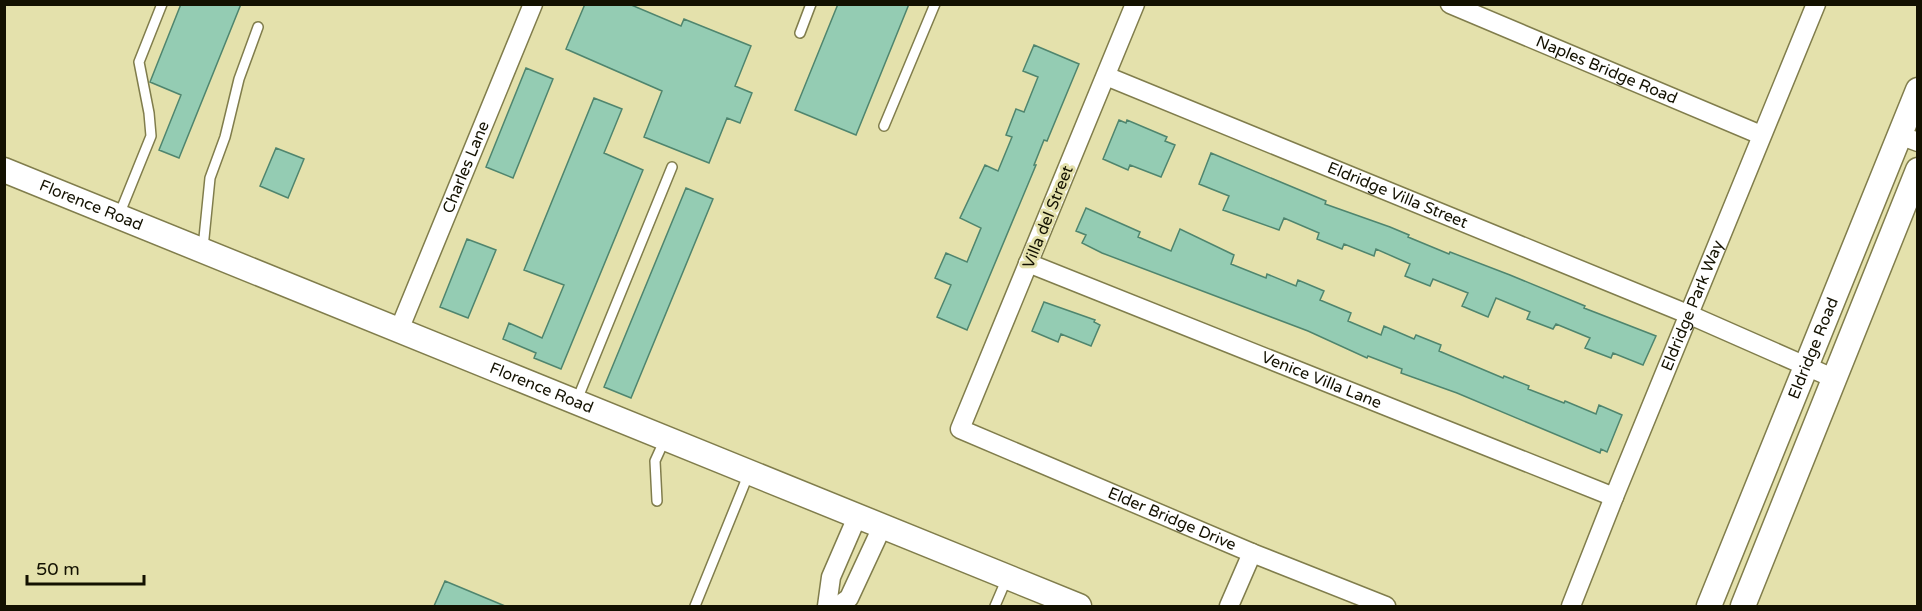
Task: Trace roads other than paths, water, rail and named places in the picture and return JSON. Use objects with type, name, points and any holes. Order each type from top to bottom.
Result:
[{"type":"street","name":"Charles Lane","points":[[399,330],[534,4]]},
{"type":"street","name":"Villa del Street","points":[[960,429],[1135,4]]},
{"type":"street","name":"Naples Bridge Road","points":[[1450,4],[1761,135]]},
{"type":"street","name":"Eldridge Park Way","points":[[1571,606],[1816,4]]},
{"type":"street","name":"Eldridge Villa Street","points":[[1106,76],[1690,315],[1833,378]]},
{"type":"street","name":"Eldridge Road","points":[[1708,606],[1804,366],[1908,139],[1917,94]]},
{"type":"street","name":"Florence Road","points":[[4,170],[1078,606]]},
{"type":"street","name":"Eldridge Road","points":[[1743,606],[1917,170]]},
{"type":"street","name":"Venice Villa Lane","points":[[1029,263],[1614,497]]},
{"type":"street","name":"Elder Bridge Drive","points":[[960,429],[1252,553],[1386,606]]},
{"type":"street","points":[[827,606],[831,577],[857,517]]},
{"type":"street","points":[[838,606],[849,598],[882,527]]},
{"type":"street","points":[[1229,606],[1252,553]]},
{"type":"lane","points":[[118,216],[151,136],[139,62],[162,4]]},
{"type":"lane","points":[[800,33],[811,4]]},
{"type":"lane","points":[[885,126],[935,4]]},
{"type":"lane","points":[[202,250],[210,178],[225,137],[239,79],[258,27]]},
{"type":"lane","points":[[576,402],[672,167]]},
{"type":"lane","points":[[657,501],[655,461],[665,439]]},
{"type":"lane","points":[[695,606],[749,473]]},
{"type":"lane","points":[[995,606],[1007,578]]}]
